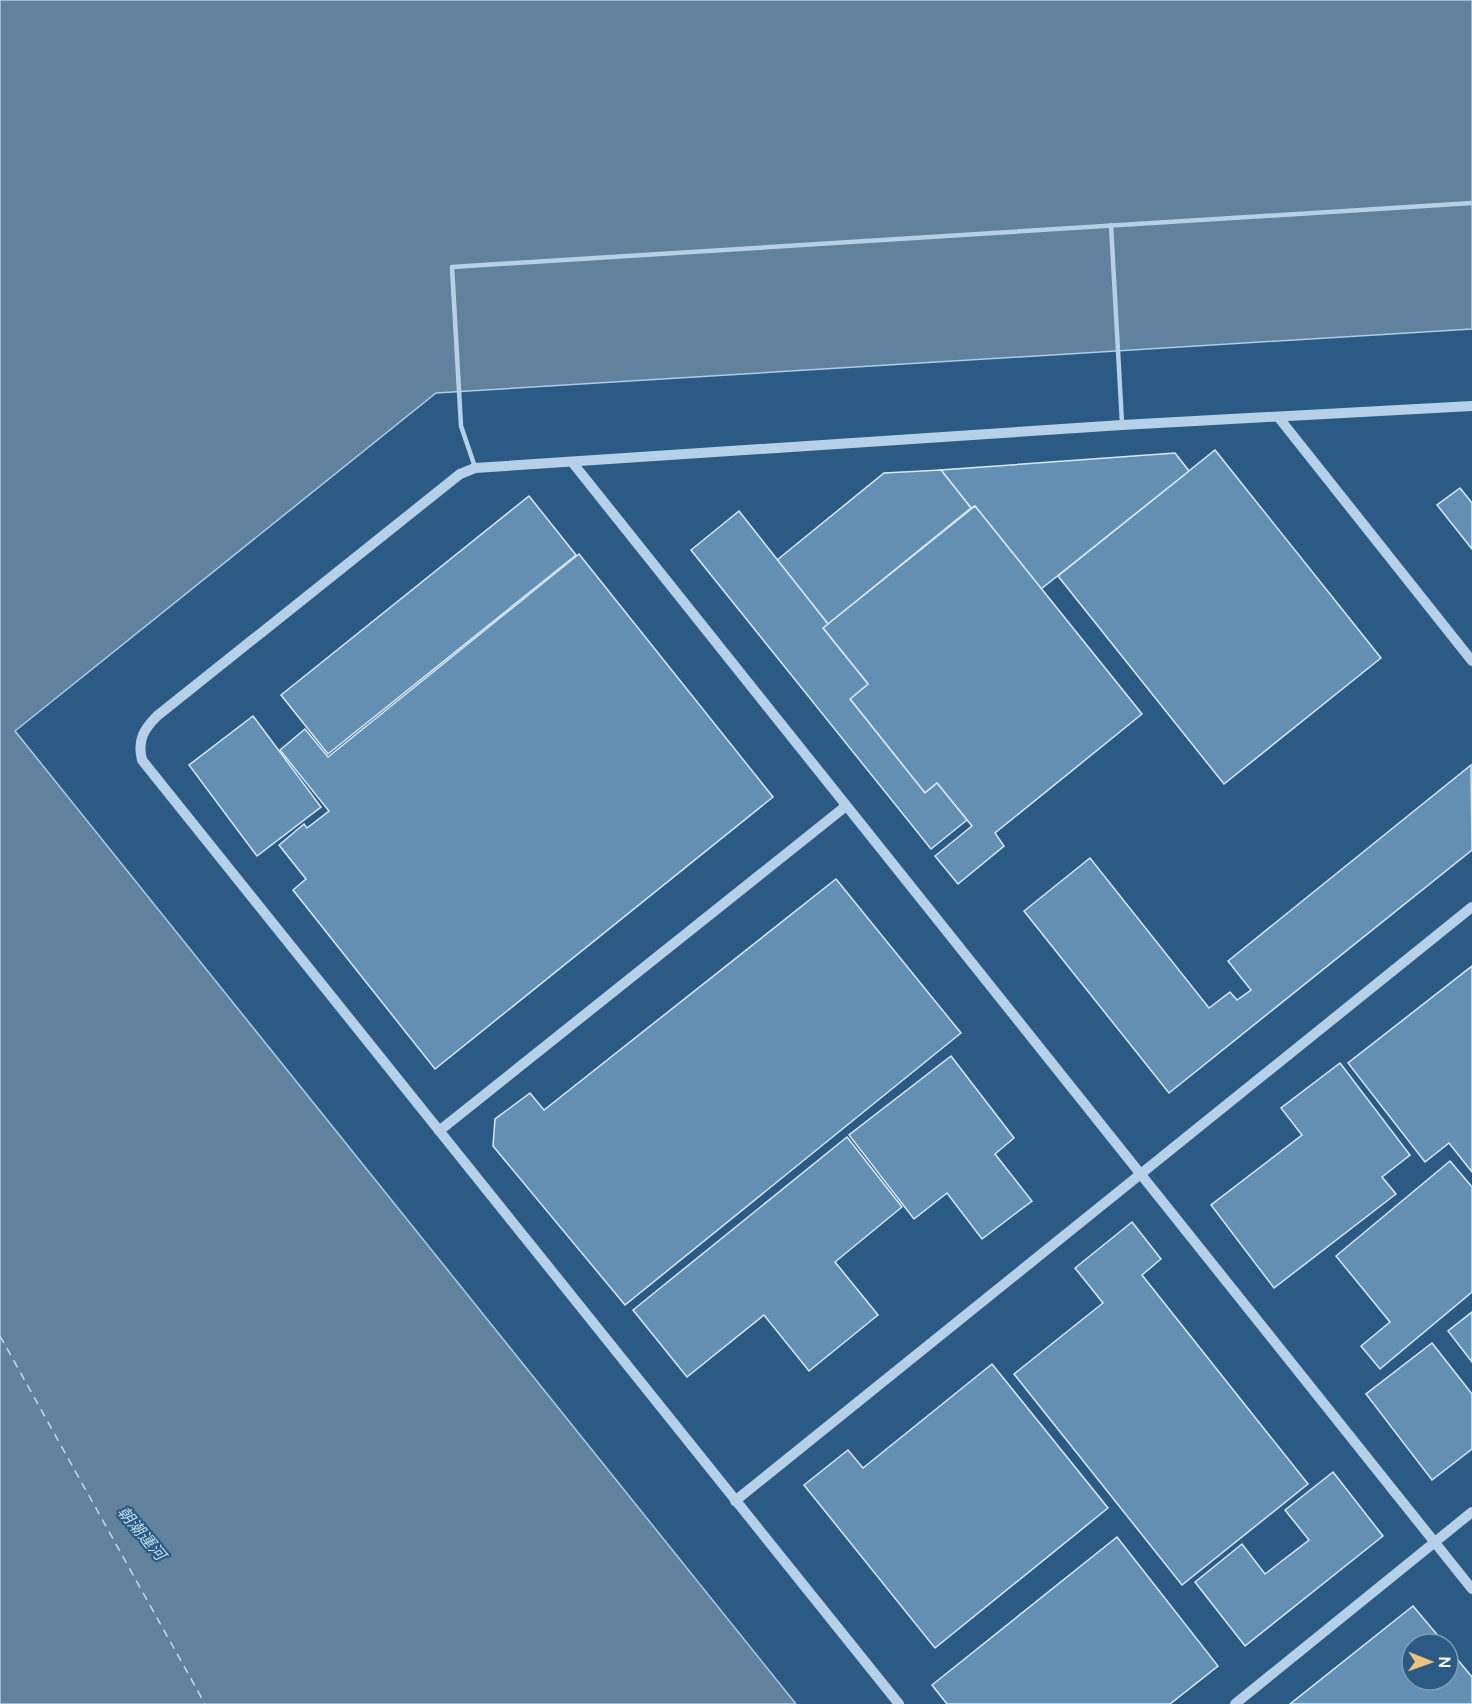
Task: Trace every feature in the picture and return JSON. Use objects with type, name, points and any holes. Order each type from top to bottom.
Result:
[{"type":"street","points":[[898,1704],[142,760],[141,737],[146,727],[157,716],[460,474],[476,468],[1122,425],[1472,406]]},
{"type":"street","points":[[1279,418],[1472,661]]},
{"type":"street","points":[[572,462],[1472,1589]]},
{"type":"street","points":[[439,1131],[846,806]]},
{"type":"street","points":[[735,1501],[1472,907]]},
{"type":"street","points":[[1235,1704],[1472,1512]]},
{"type":"lane","points":[[476,468],[461,426],[452,267],[1472,202]]},
{"type":"lane","points":[[1111,225],[1122,425]]},
{"type":"water","name":"朝潮運河","points":[[0,0],[1472,0],[1472,329],[436,393],[15,731],[796,1704],[0,1704]]},
{"type":"building","points":[[1215,450],[1381,658],[1224,784],[1058,576]]},
{"type":"building","points":[[1175,453],[1189,471],[1041,589],[975,506],[971,508],[941,470]]},
{"type":"building","points":[[941,470],[971,508],[828,624],[777,560],[884,473]]},
{"type":"building","points":[[1460,488],[1472,503],[1472,549],[1437,505]]},
{"type":"building","points":[[529,496],[576,555],[328,754],[281,695]]},
{"type":"building","points":[[975,506],[1142,714],[995,833],[1004,846],[958,884],[935,856],[972,826],[937,783],[925,793],[850,699],[868,684],[823,628]]},
{"type":"building","points":[[739,511],[828,624],[823,628],[868,684],[850,699],[925,793],[937,783],[967,820],[931,849],[691,550]]},
{"type":"building","points":[[579,554],[773,797],[435,1069],[293,890],[306,879],[279,845],[304,824],[307,828],[329,811],[280,750],[305,729],[328,757]]},
{"type":"building","points":[[253,716],[321,807],[257,856],[189,765]]},
{"type":"building","points":[[1471,765],[1472,850],[1169,1093],[1024,911],[1090,858],[1209,1008],[1230,992],[1237,1000],[1251,990],[1228,961]]},
{"type":"building","points":[[836,879],[961,1033],[625,1305],[493,1146],[495,1119],[530,1093],[544,1110]]},
{"type":"building","points":[[1472,966],[1472,1172],[1449,1143],[1425,1162],[1348,1063]]},
{"type":"building","points":[[951,1056],[1014,1138],[995,1154],[1032,1201],[982,1239],[947,1193],[914,1219],[849,1135]]},
{"type":"building","points":[[1340,1063],[1410,1155],[1382,1177],[1396,1194],[1274,1288],[1211,1205],[1302,1135],[1281,1108]]},
{"type":"building","points":[[847,1137],[902,1207],[835,1262],[878,1315],[809,1371],[764,1315],[687,1377],[633,1310]]},
{"type":"building","points":[[1450,1161],[1472,1187],[1472,1292],[1380,1369],[1361,1346],[1390,1322],[1336,1256]]},
{"type":"building","points":[[1132,1222],[1161,1259],[1142,1275],[1308,1484],[1182,1585],[1014,1374],[1103,1303],[1075,1268]]},
{"type":"building","points":[[1472,1312],[1472,1362],[1448,1331]]},
{"type":"building","points":[[1432,1343],[1472,1394],[1472,1449],[1432,1480],[1366,1394]]},
{"type":"building","points":[[992,1364],[1108,1508],[935,1648],[804,1485],[848,1450],[863,1468]]},
{"type":"building","points":[[1333,1472],[1383,1536],[1245,1646],[1195,1582],[1242,1544],[1265,1574],[1309,1540],[1285,1510]]},
{"type":"building","points":[[1117,1537],[1218,1666],[1170,1704],[947,1704],[932,1685]]},
{"type":"building","points":[[1413,1606],[1435,1632],[1400,1632],[1400,1692],[1460,1692],[1460,1662],[1472,1677],[1472,1704],[1290,1704]]},
{"type":"ferry route","points":[[0,1336],[205,1704]]}]
